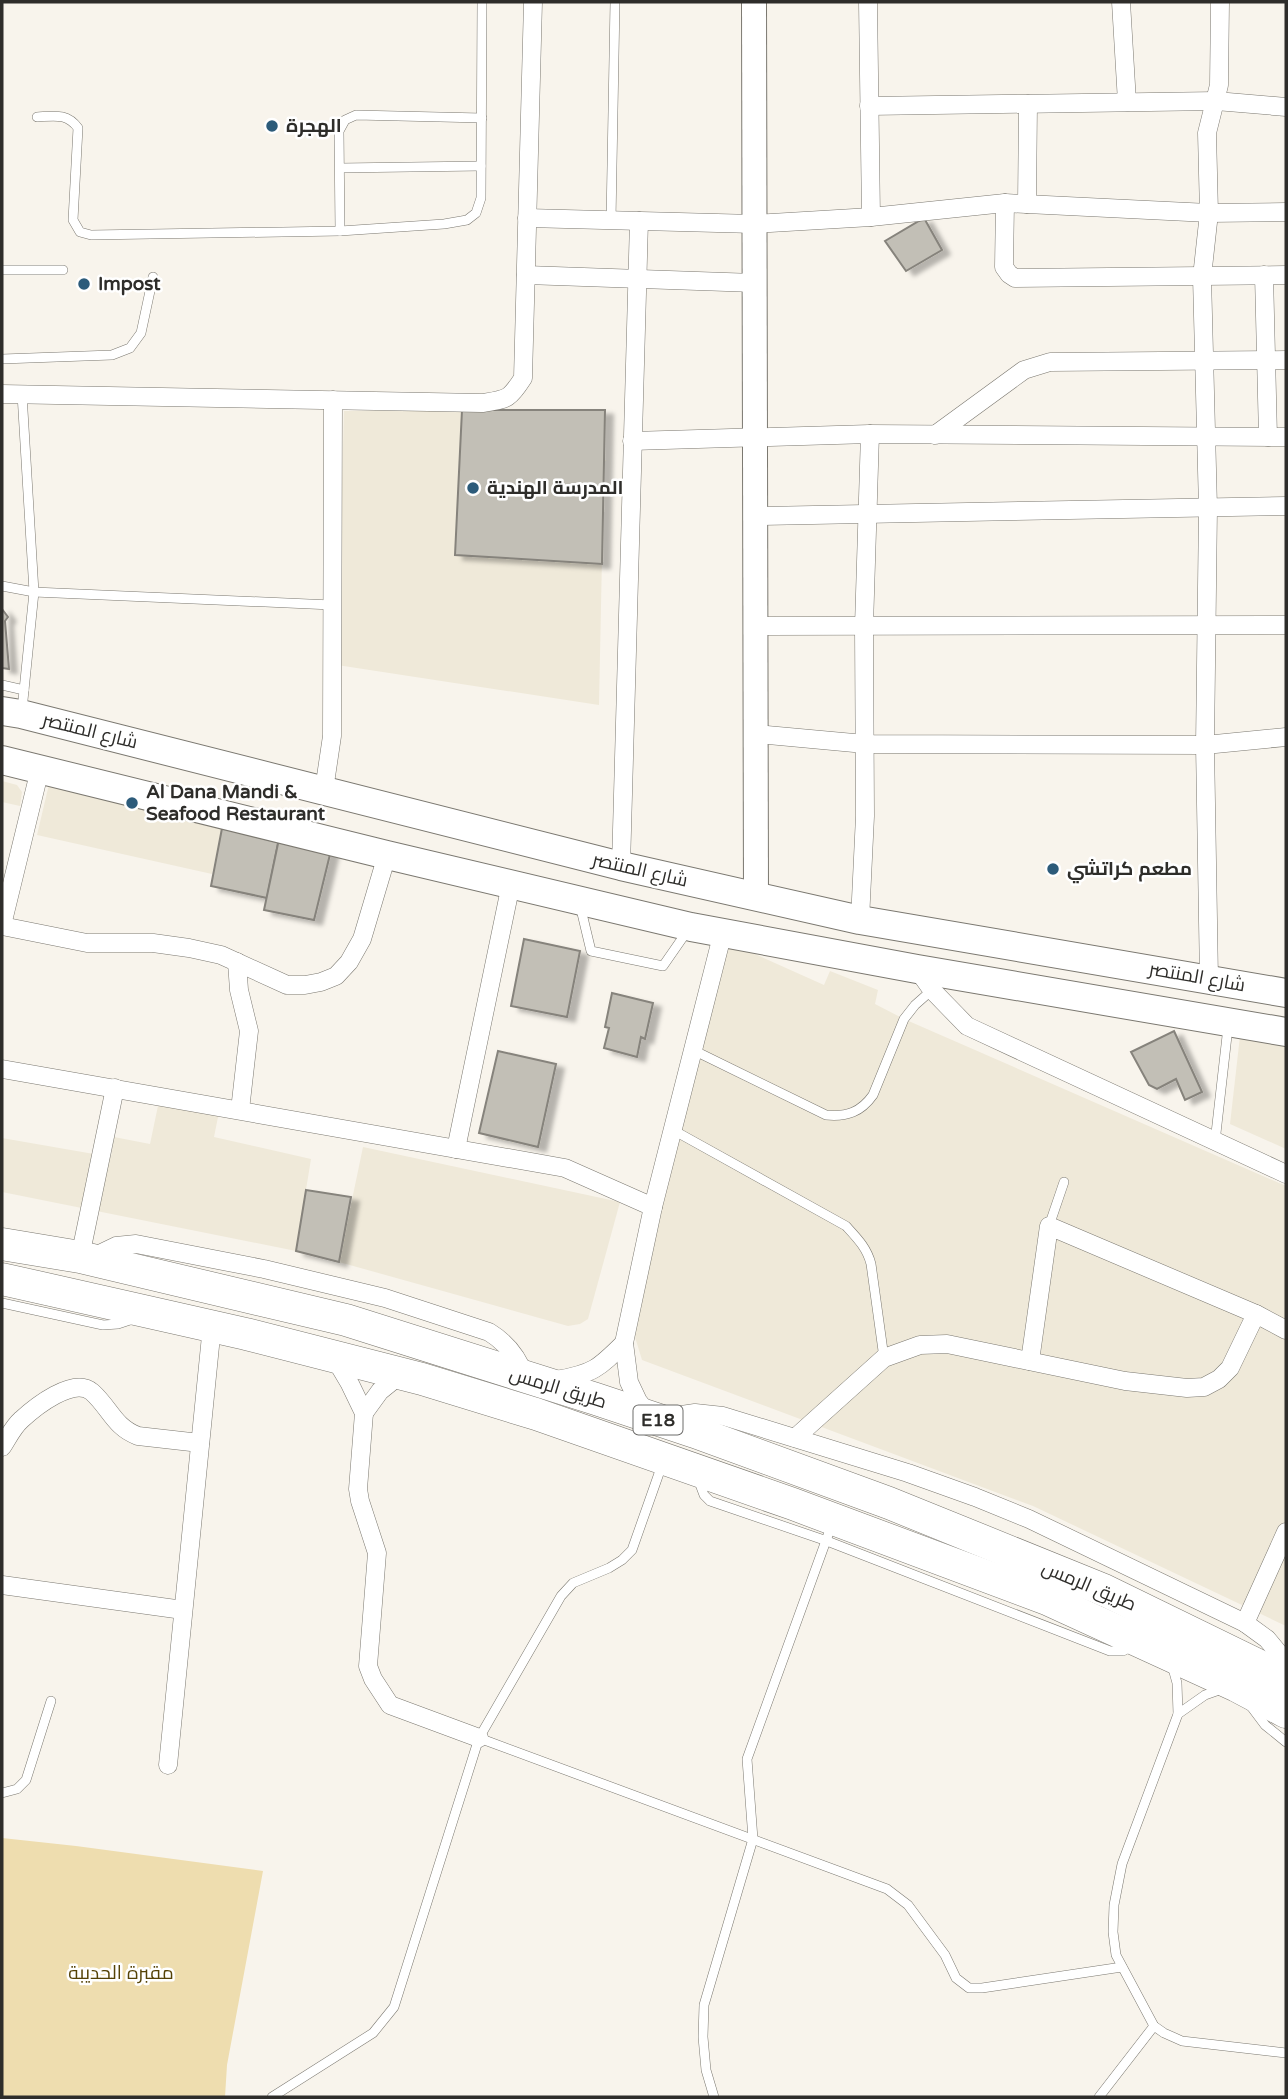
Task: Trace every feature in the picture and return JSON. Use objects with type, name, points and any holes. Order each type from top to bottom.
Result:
[{"type":"highway","name":"طريق الرمس","points":[[2,1244],[85,1258],[346,1320],[654,1419],[889,1503],[1104,1590],[1286,1679]]},
{"type":"highway","name":"طريق الرمس","points":[[2,1279],[212,1326],[401,1374],[536,1414],[699,1471],[830,1530],[1047,1598],[1237,1686],[1286,1712]]},
{"type":"main road","name":"شارع المنتصر","points":[[16,705],[324,790],[621,866],[756,897],[860,920],[1286,993]]},
{"type":"main road","name":"شارع المنتصر","points":[[2,760],[387,855],[924,979],[1286,1032]]},
{"type":"street","points":[[2,394],[482,402],[501,400],[512,395],[523,378],[533,2]]},
{"type":"street","points":[[754,2],[756,897]]},
{"type":"street","points":[[868,2],[871,217]]},
{"type":"street","points":[[1121,2],[1126,102]]},
{"type":"street","points":[[1209,979],[1205,745],[1208,508],[1202,277],[1209,213],[1207,132],[1219,85],[1220,2]]},
{"type":"street","points":[[869,106],[1216,101],[1286,107]]},
{"type":"street","points":[[1027,204],[1028,104]]},
{"type":"street","points":[[527,218],[755,223],[871,217],[1005,203],[1209,213],[1286,212]]},
{"type":"street","points":[[1005,203],[1004,267],[1015,278],[1286,275]]},
{"type":"street","points":[[621,866],[639,221]]},
{"type":"street","points":[[526,275],[755,283]]},
{"type":"street","points":[[1264,275],[1268,437]]},
{"type":"street","points":[[934,435],[1024,370],[1050,362],[1286,360]]},
{"type":"street","points":[[324,790],[332,736],[333,400]]},
{"type":"street","points":[[632,441],[870,434],[1286,437]]},
{"type":"street","points":[[860,920],[865,816],[864,626],[870,434]]},
{"type":"street","points":[[756,516],[1286,506]]},
{"type":"street","points":[[756,626],[1286,625]]},
{"type":"street","points":[[756,734],[865,744],[1205,745],[1286,737]]},
{"type":"street","points":[[40,769],[3,916],[88,943],[133,942],[189,948],[221,955],[287,985],[321,982],[336,976],[362,939],[387,855]]},
{"type":"street","points":[[456,1149],[512,884]]},
{"type":"street","points":[[723,932],[653,1207],[624,1343],[629,1382],[638,1401],[654,1419],[709,1413],[736,1419],[908,1473],[986,1502],[1245,1623],[1267,1639],[1286,1662]]},
{"type":"street","points":[[237,962],[239,990],[249,1031],[240,1111]]},
{"type":"street","points":[[924,979],[967,1026],[1286,1174]]},
{"type":"street","points":[[2,1069],[565,1168],[653,1207]]},
{"type":"street","points":[[85,1258],[116,1088]]},
{"type":"street","points":[[1030,1362],[1049,1226],[1256,1314],[1286,1330]]},
{"type":"street","points":[[795,1438],[884,1358],[920,1345],[947,1344],[1125,1381],[1187,1388],[1204,1387],[1219,1379],[1230,1368],[1256,1314]]},
{"type":"street","points":[[169,1765],[212,1326]]},
{"type":"street","points":[[533,1379],[578,1376],[601,1366],[624,1343]]},
{"type":"street","points":[[334,1357],[351,1384],[364,1413],[358,1489],[377,1553],[368,1665],[373,1679],[390,1705],[479,1738]]},
{"type":"street","points":[[364,1413],[380,1391],[401,1374]]},
{"type":"street","points":[[2,1447],[20,1421],[60,1392],[76,1387],[89,1389],[119,1426],[130,1433],[200,1443]]},
{"type":"street","points":[[1245,1623],[1286,1532]]},
{"type":"street","points":[[2,1585],[183,1611]]},
{"type":"lane","points":[[37,117],[64,116],[78,128],[73,220],[79,232],[91,235],[340,231],[467,220],[476,213],[481,198],[482,2]]},
{"type":"lane","points":[[611,220],[615,2]]},
{"type":"lane","points":[[340,231],[340,131],[345,120],[356,115],[481,118]]},
{"type":"lane","points":[[340,168],[481,166]]},
{"type":"lane","points":[[2,270],[63,270]]},
{"type":"lane","points":[[2,359],[112,355],[130,348],[141,333],[153,277]]},
{"type":"lane","points":[[16,705],[34,592],[22,394]]},
{"type":"lane","points":[[2,586],[34,592],[332,605]]},
{"type":"lane","points":[[2,685],[16,705]]},
{"type":"lane","points":[[578,900],[591,951],[663,966],[691,927]]},
{"type":"lane","points":[[693,1050],[826,1115],[840,1116],[866,1105],[873,1095],[904,1019],[915,1005],[924,979]]},
{"type":"lane","points":[[1215,1142],[1228,1022]]},
{"type":"lane","points":[[673,1130],[846,1226],[859,1240],[871,1264],[884,1358]]},
{"type":"lane","points":[[1049,1226],[1064,1182]]},
{"type":"lane","points":[[2,1303],[103,1325],[128,1321],[145,1311]]},
{"type":"lane","points":[[272,2097],[373,2033],[394,2007],[479,1738],[561,1596],[573,1583],[609,1568],[632,1550],[664,1459]]},
{"type":"lane","points":[[714,2097],[706,2070],[704,2005],[753,1839],[747,1759],[830,1530]]},
{"type":"lane","points":[[1168,1654],[1177,1683],[1178,1714],[1122,1864],[1114,1905],[1116,1955],[1154,2026],[1182,2040],[1286,2053]]},
{"type":"lane","points":[[1178,1714],[1206,1695],[1237,1686],[1265,1725],[1286,1742]]},
{"type":"lane","points":[[2,1793],[18,1789],[26,1780],[51,1701]]},
{"type":"lane","points":[[479,1738],[887,1889],[908,1905],[944,1955],[956,1978],[969,1988],[1122,1967]]},
{"type":"lane","points":[[1099,2097],[1154,2026]]},
{"type":"shaded area","name":"المدرسة الهندية","points":[[605,410],[599,705],[337,665],[344,411]]},
{"type":"shaded area","points":[[50,780],[223,823],[212,874],[37,835]]},
{"type":"shaded area","points":[[2,781],[17,785],[22,792],[20,806],[2,802]]},
{"type":"shaded area","points":[[726,941],[824,985],[830,971],[878,990],[875,1004],[904,1019],[1286,1186],[1286,1626],[1033,1506],[642,1360],[631,1324]]},
{"type":"shaded area","points":[[1240,1036],[1286,1044],[1286,1149],[1230,1124]]},
{"type":"shaded area","points":[[159,1101],[219,1112],[214,1137],[311,1159],[296,1251],[2,1192],[2,1138],[111,1157],[114,1137],[150,1144]]},
{"type":"shaded area","points":[[363,1147],[620,1202],[588,1319],[568,1326],[339,1262]]},
{"type":"green space","name":"مقبرة الحديبة","points":[[2,1838],[263,1871],[227,2065],[225,2097],[2,2097]]},
{"type":"building","points":[[924,218],[942,250],[906,271],[885,241]]},
{"type":"building","points":[[462,410],[605,410],[602,564],[455,555]]},
{"type":"building","points":[[2,609],[8,617],[5,621],[9,669],[2,668]]},
{"type":"building","points":[[223,823],[280,834],[267,898],[211,886]]},
{"type":"building","points":[[280,834],[333,842],[314,920],[264,910]]},
{"type":"building","points":[[524,939],[580,951],[567,1017],[511,1006]]},
{"type":"building","points":[[612,993],[653,1003],[645,1039],[641,1037],[637,1057],[604,1048]]},
{"type":"building","points":[[1174,1031],[1202,1092],[1185,1100],[1176,1079],[1157,1089],[1149,1085],[1131,1052]]},
{"type":"building","points":[[498,1051],[556,1064],[538,1147],[479,1133]]},
{"type":"building","points":[[306,1190],[351,1197],[339,1262],[296,1251]]},
{"type":"place","name":"الهجرة","points":[[272,126]]},
{"type":"place","name":"Impost","points":[[84,284]]},
{"type":"place","name":"المدرسة الهندية","points":[[473,488]]},
{"type":"place","name":"Al Dana Mandi & Seafood Restaurant","points":[[132,803]]},
{"type":"place","name":"مطعم كراتشي","points":[[1053,869]]}]
